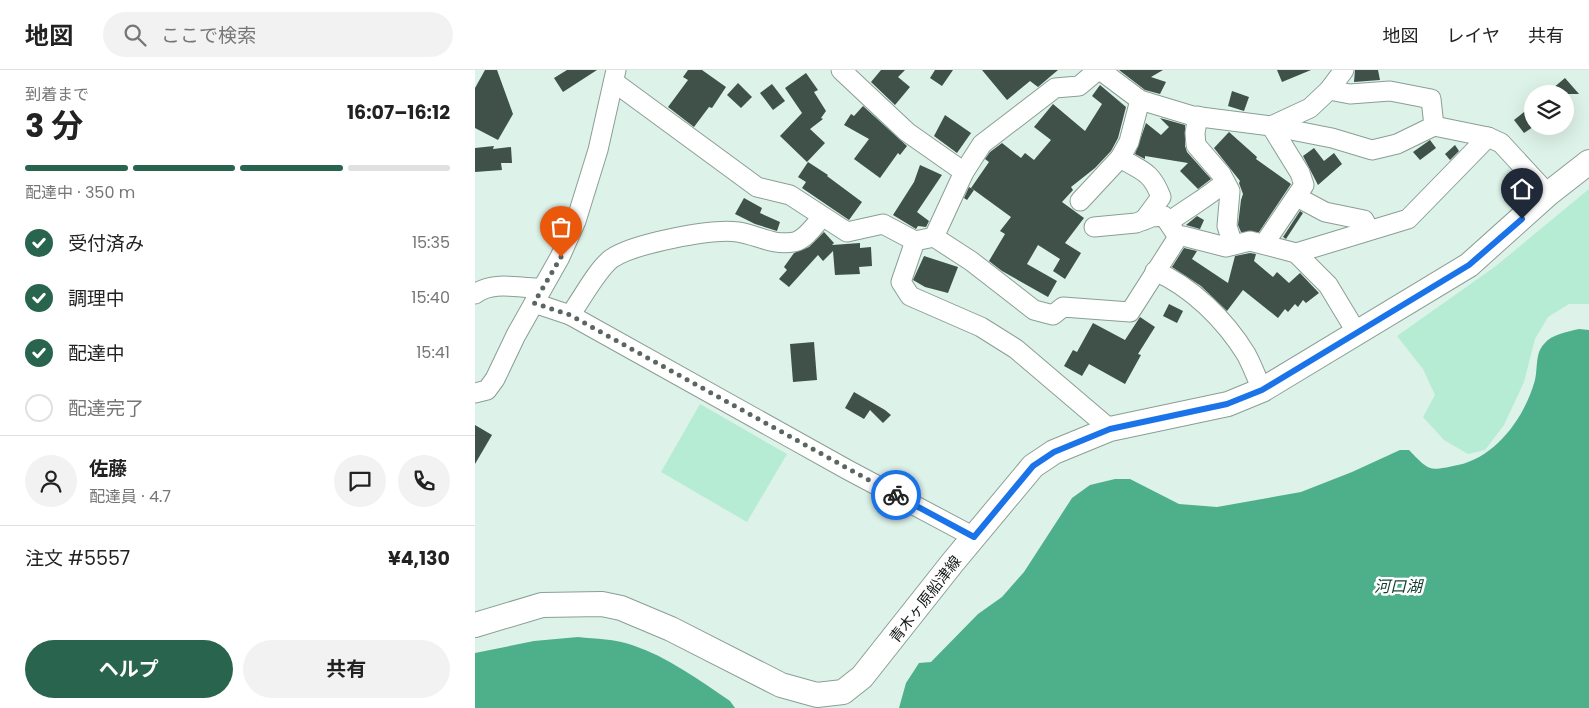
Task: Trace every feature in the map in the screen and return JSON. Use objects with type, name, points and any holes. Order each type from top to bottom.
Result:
[{"type":"main road","name":"青木ヶ原船津線","points":[[475,626],[543,604],[602,604],[621,608],[671,629],[781,685],[817,694],[843,692],[863,677],[1033,466],[1054,452],[1110,429],[1227,404],[1262,390],[1469,265],[1548,194],[1589,162]]},
{"type":"street","points":[[841,70],[907,132],[964,172]]},
{"type":"street","points":[[1110,429],[1016,349],[981,326],[910,296],[901,282],[924,239],[982,144],[1055,88],[1079,86],[1099,70],[1140,100],[1198,116],[1271,126],[1332,138],[1372,150],[1397,144],[1433,126],[1488,138],[1501,143],[1518,159],[1548,194]]},
{"type":"street","points":[[1271,126],[1310,108],[1329,90],[1343,70]]},
{"type":"street","points":[[475,393],[487,390],[495,379],[538,295],[561,257],[577,221],[598,150],[615,76],[757,188],[790,195],[847,232],[883,224],[924,239],[971,261],[1034,310],[1053,315],[1063,307],[1130,312],[1155,271],[1174,230],[1193,204],[1208,197],[1225,182]]},
{"type":"street","points":[[1329,90],[1351,94],[1390,91],[1431,99],[1433,126]]},
{"type":"street","points":[[1080,201],[1120,158],[1129,142],[1140,100]]},
{"type":"street","points":[[1198,116],[1195,132],[1196,145],[1230,191],[1227,226],[1233,245]]},
{"type":"street","points":[[1264,244],[1304,185],[1300,173],[1271,126]]},
{"type":"street","points":[[1296,253],[1369,229],[1407,219],[1488,138]]},
{"type":"street","points":[[1120,158],[1145,170],[1159,191],[1161,198],[1144,220]]},
{"type":"street","points":[[1297,197],[1325,212],[1364,220],[1369,229]]},
{"type":"street","points":[[1093,227],[1136,223],[1164,216],[1174,230],[1183,236],[1226,247],[1250,241],[1296,253],[1328,285],[1357,333]]},
{"type":"street","points":[[570,315],[606,265],[623,254],[677,236],[737,232],[772,242],[796,242],[808,234],[822,217]]},
{"type":"street","points":[[1155,271],[1178,283],[1207,306],[1246,355],[1262,390]]},
{"type":"street","points":[[475,294],[483,288],[505,286],[538,295],[570,315],[839,465],[974,537]]},
{"type":"shaded area","points":[[1589,189],[1589,304],[1569,304],[1548,317],[1535,339],[1524,382],[1504,425],[1485,450],[1468,454],[1444,440],[1423,417],[1435,395],[1423,369],[1397,336],[1496,266]]},
{"type":"shaded area","points":[[700,404],[787,454],[747,522],[661,472]]},
{"type":"water","name":"河口湖","points":[[1579,329],[1589,330],[1589,708],[899,708],[906,683],[919,663],[931,662],[978,614],[1002,597],[1024,572],[1072,498],[1090,485],[1115,479],[1130,479],[1179,504],[1217,507],[1301,492],[1352,472],[1400,450],[1409,450],[1426,466],[1435,469],[1472,461],[1485,454],[1507,433],[1524,408],[1535,380],[1539,352],[1544,344],[1555,336]]},
{"type":"water","points":[[578,637],[619,642],[645,650],[671,662],[695,677],[730,701],[735,708],[475,708],[475,653],[534,641]]},
{"type":"building","points":[[485,70],[497,70],[513,114],[498,140],[475,128],[475,88]]},
{"type":"building","points":[[567,70],[597,70],[563,92],[554,78]]},
{"type":"building","points":[[688,70],[702,70],[726,87],[712,108],[709,107],[694,127],[668,107],[688,80],[683,77]]},
{"type":"building","points":[[881,70],[905,70],[898,77],[910,87],[895,105],[871,82]]},
{"type":"building","points":[[935,70],[953,70],[942,86],[930,78]]},
{"type":"building","points":[[982,70],[1058,70],[1038,87],[1030,81],[1007,100]]},
{"type":"building","points":[[1119,70],[1163,70],[1151,77],[1166,82],[1160,94],[1145,90]]},
{"type":"building","points":[[1277,70],[1311,70],[1282,82]]},
{"type":"building","points":[[1355,70],[1378,70],[1380,80],[1354,82]]},
{"type":"building","points":[[806,73],[818,90],[814,92],[826,111],[821,118],[823,119],[810,129],[825,143],[807,162],[780,136],[802,113],[785,88]]},
{"type":"building","points":[[1565,78],[1571,85],[1557,85]]},
{"type":"building","points":[[738,83],[752,97],[741,108],[727,95]]},
{"type":"building","points":[[772,84],[785,101],[773,110],[760,93]]},
{"type":"building","points":[[1100,85],[1126,107],[1118,138],[1111,151],[1095,168],[1071,187],[1073,190],[1062,202],[1084,218],[1065,243],[1081,253],[1065,279],[1053,271],[1060,259],[1038,245],[1027,264],[1057,281],[1048,297],[1002,271],[989,261],[1005,234],[1000,231],[1011,217],[971,188],[989,162],[985,159],[990,152],[1002,143],[1021,158],[1025,153],[1034,160],[1051,140],[1034,127],[1053,104],[1085,131],[1102,104],[1092,96]]},
{"type":"building","points":[[1232,91],[1249,97],[1244,111],[1228,106]]},
{"type":"building","points":[[863,106],[907,146],[900,155],[898,153],[880,178],[854,159],[869,139],[844,125],[851,114],[854,116]]},
{"type":"building","points":[[1524,112],[1524,133],[1514,120]]},
{"type":"building","points":[[945,115],[971,133],[957,153],[934,136]]},
{"type":"building","points":[[1160,118],[1185,125],[1185,146],[1187,152],[1211,179],[1198,189],[1180,171],[1188,163],[1145,156],[1145,159],[1135,154],[1146,123],[1161,135],[1169,127]]},
{"type":"building","points":[[1229,132],[1257,157],[1256,159],[1291,184],[1259,232],[1241,232],[1238,225],[1243,194],[1240,181],[1214,148]]},
{"type":"building","points":[[1430,140],[1436,148],[1420,160],[1413,152]]},
{"type":"building","points":[[1455,145],[1459,151],[1450,160],[1445,154]]},
{"type":"building","points":[[494,146],[493,149],[511,147],[512,163],[501,163],[502,170],[475,172],[475,148]]},
{"type":"building","points":[[1314,148],[1324,161],[1334,153],[1342,164],[1318,185],[1303,156]]},
{"type":"building","points":[[808,162],[862,202],[849,220],[802,188],[806,182],[798,177]]},
{"type":"building","points":[[920,165],[942,175],[917,212],[929,221],[926,227],[918,226],[916,229],[893,215],[914,182]]},
{"type":"building","points":[[969,187],[974,190],[967,200],[964,198]]},
{"type":"building","points":[[744,198],[762,208],[760,213],[780,222],[777,231],[755,224],[735,214]]},
{"type":"building","points":[[1300,211],[1303,213],[1286,239],[1283,237]]},
{"type":"building","points":[[1197,216],[1204,220],[1200,229],[1186,225]]},
{"type":"building","points":[[824,232],[834,243],[832,245],[860,243],[860,248],[871,247],[872,266],[859,267],[860,274],[835,275],[833,251],[823,261],[818,255],[789,287],[779,279],[787,270],[784,267],[794,253],[809,247]]},
{"type":"building","points":[[1184,248],[1197,251],[1192,259],[1228,283],[1235,256],[1250,253],[1256,254],[1254,261],[1273,277],[1277,272],[1289,283],[1300,273],[1319,293],[1306,303],[1303,300],[1298,307],[1295,304],[1288,312],[1285,309],[1278,318],[1243,290],[1227,311],[1201,286],[1172,267]]},
{"type":"building","points":[[924,256],[958,267],[948,293],[925,287],[913,280]]},
{"type":"building","points":[[1169,304],[1183,311],[1177,323],[1163,316]]},
{"type":"building","points":[[1140,317],[1155,327],[1138,354],[1141,355],[1125,384],[1089,364],[1082,376],[1064,366],[1073,350],[1077,352],[1093,323],[1125,340]]},
{"type":"building","points":[[814,342],[817,380],[793,382],[790,344]]},
{"type":"building","points":[[854,392],[891,415],[883,423],[870,410],[864,419],[845,408]]},
{"type":"building","points":[[475,425],[492,435],[475,464]]},
{"type":"way so far","points":[[561,257],[534,303],[570,315],[702,390],[896,495]]},
{"type":"route","points":[[896,495],[974,537],[1033,466],[1054,452],[1110,429],[1146,423],[1189,411],[1227,404],[1262,390],[1469,265],[1522,219]]}]
